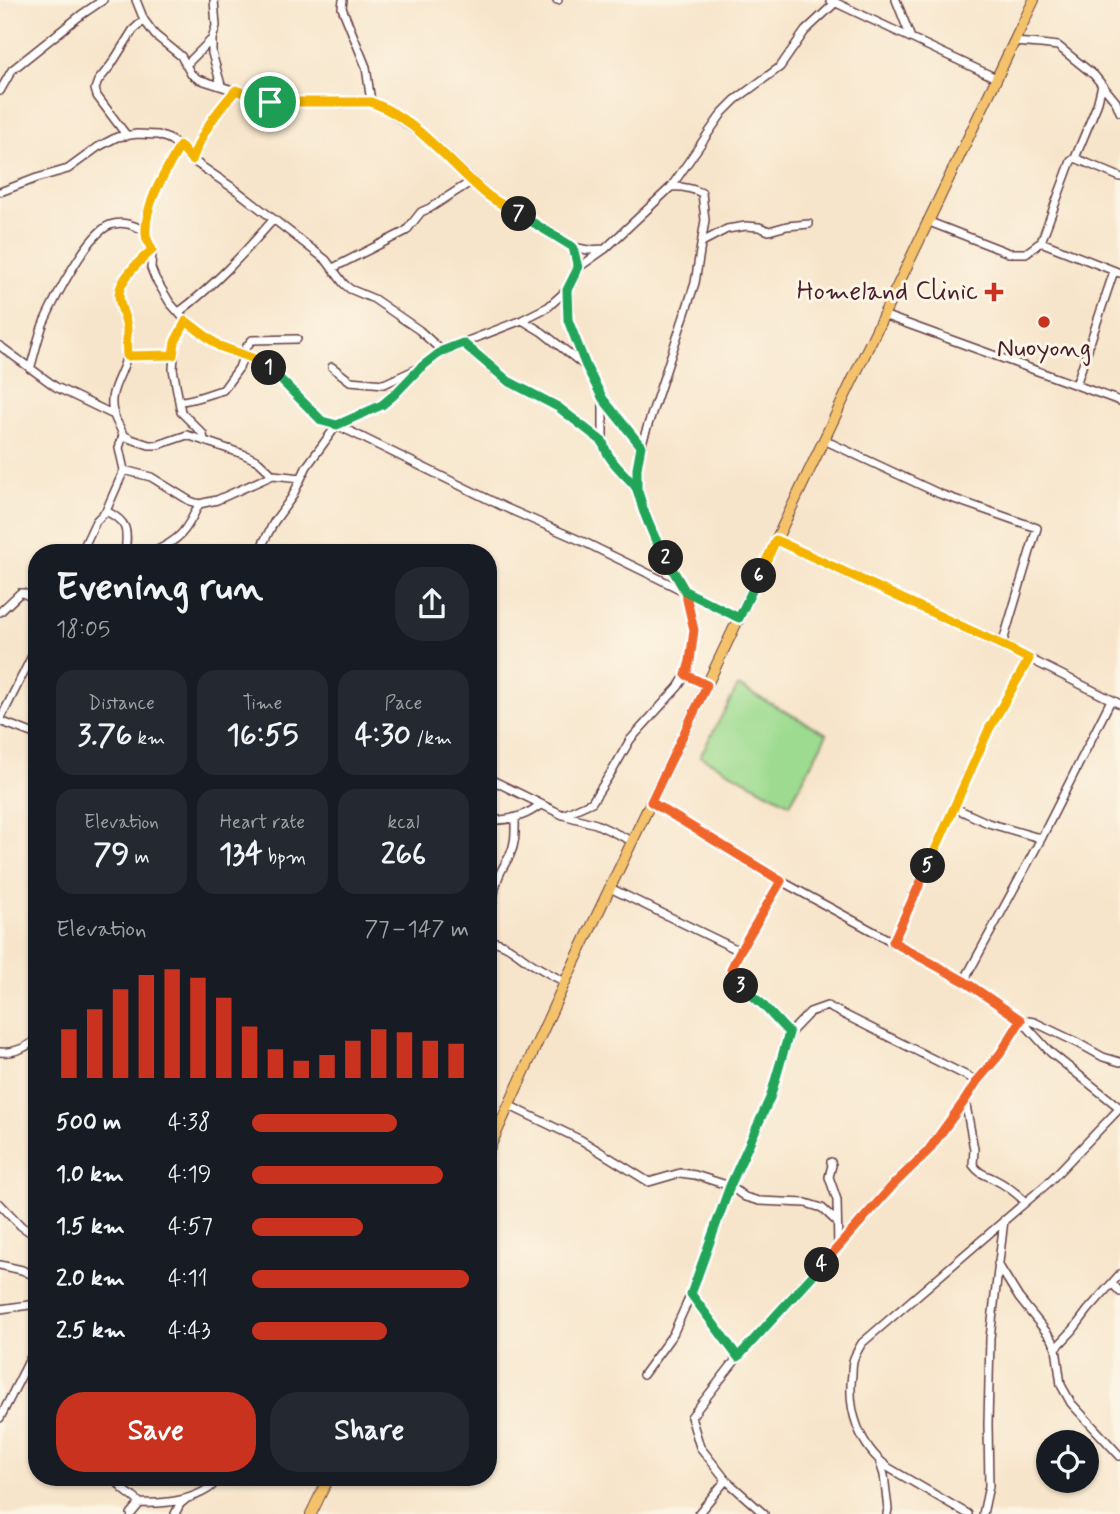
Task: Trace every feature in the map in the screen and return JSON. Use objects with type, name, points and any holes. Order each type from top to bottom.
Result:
[{"type":"main road","points":[[497,1133],[565,982],[1034,0]]},
{"type":"main road","points":[[311,1514],[323,1486]]},
{"type":"street","points":[[0,91],[12,70],[80,15],[103,0]]},
{"type":"street","points":[[136,0],[144,20],[155,35],[181,56],[191,74],[198,79],[270,102],[371,102],[383,107],[436,145],[489,196],[573,247],[605,249]]},
{"type":"street","points":[[214,0],[216,26],[212,38],[212,53],[221,85]]},
{"type":"street","points":[[342,0],[342,8],[366,67],[371,102]]},
{"type":"street","points":[[896,0],[912,38]]},
{"type":"street","points":[[263,544],[301,478],[337,425],[382,405],[442,351],[548,307],[567,290],[578,268],[605,249],[671,187],[723,112],[780,67],[805,31],[833,1],[996,78]]},
{"type":"street","points":[[127,136],[97,96],[95,89],[133,30],[144,20]]},
{"type":"street","points":[[186,65],[212,38]]},
{"type":"street","points":[[1013,42],[1058,46],[1094,75],[1116,102],[1120,112]]},
{"type":"street","points":[[927,221],[1009,253],[1026,253],[1041,242],[1071,161],[1075,158],[1097,105],[1102,85]]},
{"type":"street","points":[[192,160],[200,138],[215,113],[236,90]]},
{"type":"street","points":[[0,192],[68,169],[117,137],[158,135],[180,146],[192,160],[236,190],[326,260],[350,289],[374,299],[419,330],[442,351]]},
{"type":"street","points":[[180,146],[158,184],[148,214],[145,236],[152,250],[151,268],[155,278],[170,303],[186,321],[219,346],[264,363],[322,421],[337,425],[739,618]]},
{"type":"street","points":[[1075,158],[1120,177]]},
{"type":"street","points":[[333,268],[406,231],[421,212],[472,181]]},
{"type":"street","points":[[563,815],[592,802],[630,740],[678,687],[686,675],[690,661],[694,630],[685,591],[655,539],[637,489],[641,446],[695,283],[705,220],[702,193],[681,186],[671,187]]},
{"type":"street","points":[[179,312],[228,268],[273,220]]},
{"type":"street","points":[[30,369],[44,322],[88,244],[111,224],[128,223],[146,231]]},
{"type":"street","points":[[702,242],[727,229],[746,226],[769,231],[809,224]]},
{"type":"street","points":[[1041,242],[1117,272],[1076,385]]},
{"type":"street","points":[[573,247],[578,268]]},
{"type":"street","points":[[152,250],[132,269],[119,293],[127,329],[127,356],[115,383],[112,399],[114,415],[123,435],[149,445],[158,445],[187,435],[243,454],[258,461],[273,475]]},
{"type":"street","points":[[567,290],[568,320],[586,366],[603,399],[641,446]]},
{"type":"street","points":[[883,315],[1120,401]]},
{"type":"street","points":[[522,320],[586,366]]},
{"type":"street","points":[[186,321],[175,342],[173,369],[181,412],[202,432],[204,440]]},
{"type":"street","points":[[179,401],[188,401],[223,390],[239,368],[247,345],[252,340],[297,339]]},
{"type":"street","points":[[463,343],[508,381],[558,407],[603,442]]},
{"type":"street","points":[[0,346],[56,387],[114,415]]},
{"type":"street","points":[[127,356],[173,355]]},
{"type":"street","points":[[332,367],[350,382],[384,384],[420,368]]},
{"type":"street","points":[[384,384],[394,395]]},
{"type":"street","points":[[94,405],[112,399]]},
{"type":"street","points":[[603,399],[604,449],[637,489]]},
{"type":"street","points":[[85,544],[96,521],[106,511],[124,470],[119,448],[123,435]]},
{"type":"street","points":[[824,440],[940,494],[1037,528],[1002,645]]},
{"type":"street","points":[[124,470],[151,477],[190,501],[199,503],[217,500],[273,475],[301,478]]},
{"type":"street","points":[[170,544],[183,534],[199,503]]},
{"type":"street","points":[[106,511],[124,523],[126,544]]},
{"type":"street","points":[[776,540],[1002,645],[1120,704]]},
{"type":"street","points":[[0,612],[20,593],[28,596]]},
{"type":"street","points":[[893,942],[989,729],[1029,659]]},
{"type":"street","points":[[28,664],[0,720],[28,732]]},
{"type":"street","points":[[686,675],[707,685]]},
{"type":"street","points":[[964,981],[1042,837],[1111,700]]},
{"type":"street","points":[[497,783],[563,815],[596,824],[632,841]]},
{"type":"street","points":[[651,802],[781,881],[964,981],[1021,1020],[1049,1052],[1120,1108],[1048,1183],[862,1343],[853,1359],[850,1386],[852,1411],[859,1432],[880,1461],[884,1475],[887,1514]]},
{"type":"street","points":[[497,820],[515,818],[540,805]]},
{"type":"street","points":[[955,808],[996,825],[1042,837]]},
{"type":"street","points":[[497,882],[515,838],[515,818]]},
{"type":"street","points":[[781,881],[731,969],[741,987],[762,1004],[789,1033]]},
{"type":"street","points":[[610,888],[740,951]]},
{"type":"street","points":[[497,942],[565,982]]},
{"type":"street","points":[[643,1375],[673,1334],[691,1294],[730,1186],[770,1098],[789,1033],[810,1012],[827,1006],[977,1081]]},
{"type":"street","points":[[1021,1020],[1034,1022],[1103,1058],[1120,1062]]},
{"type":"street","points":[[762,1513],[726,1480],[700,1447],[691,1417],[738,1357],[894,1184],[928,1151],[977,1081],[1000,1054],[1021,1020]]},
{"type":"street","points":[[0,1052],[6,1053],[28,1045]]},
{"type":"street","points":[[965,1100],[974,1149],[973,1165],[979,1173],[1017,1193],[1026,1202]]},
{"type":"street","points":[[510,1106],[580,1140],[649,1182],[680,1173],[695,1175],[730,1186],[745,1197],[759,1201],[806,1203],[822,1208],[837,1222]]},
{"type":"street","points":[[831,1162],[829,1177],[837,1200],[838,1247]]},
{"type":"street","points":[[822,1208],[837,1200]]},
{"type":"street","points":[[0,1204],[28,1231]]},
{"type":"street","points":[[983,1514],[989,1486],[988,1365],[1004,1220]]},
{"type":"street","points":[[998,1264],[1019,1298],[1052,1339],[1056,1348],[1061,1385],[1071,1402],[1120,1456]]},
{"type":"street","points":[[0,1265],[28,1273]]},
{"type":"street","points":[[1056,1348],[1120,1274]]},
{"type":"street","points":[[1112,1283],[1120,1292]]},
{"type":"street","points":[[691,1294],[738,1357]]},
{"type":"street","points":[[0,1308],[28,1305]]},
{"type":"street","points":[[0,1418],[28,1363]]},
{"type":"street","points":[[880,1461],[968,1514]]},
{"type":"street","points":[[698,1514],[726,1480]]},
{"type":"street","points":[[119,1486],[141,1503],[157,1504],[188,1497],[212,1486]]},
{"type":"street","points":[[175,1514],[180,1504],[188,1497]]},
{"type":"street","points":[[131,1514],[141,1503]]},
{"type":"green space","points":[[738,686],[827,734],[790,804],[700,756]]},
{"type":"place","name":"Homeland Clinic","points":[[994,292]]},
{"type":"place","name":"Nuoyong","points":[[1044,322]]},
{"type":"route","points":[[270,102],[236,90],[215,113],[200,138],[192,160],[180,146],[158,184],[148,214],[145,236],[152,250],[132,269],[119,293],[127,329],[127,356],[173,355],[175,342],[186,321],[219,346],[264,363],[322,421],[337,425],[382,405],[442,351],[463,343],[508,381],[558,407],[603,442],[604,449],[614,463],[637,489],[655,539],[685,591],[694,630],[686,675],[707,685],[651,802],[781,881],[731,969],[741,987],[762,1004],[789,1033],[770,1098],[730,1186],[691,1294],[738,1357],[894,1184],[928,1151],[977,1081],[1000,1054],[1021,1020],[964,981],[893,942],[989,729],[1029,659],[776,540],[739,618],[685,591],[680,583],[655,539],[643,509],[637,489],[641,446],[603,399],[586,366],[568,320],[567,290],[578,268],[573,247],[489,196],[436,145],[383,107],[371,102],[270,102]]}]
